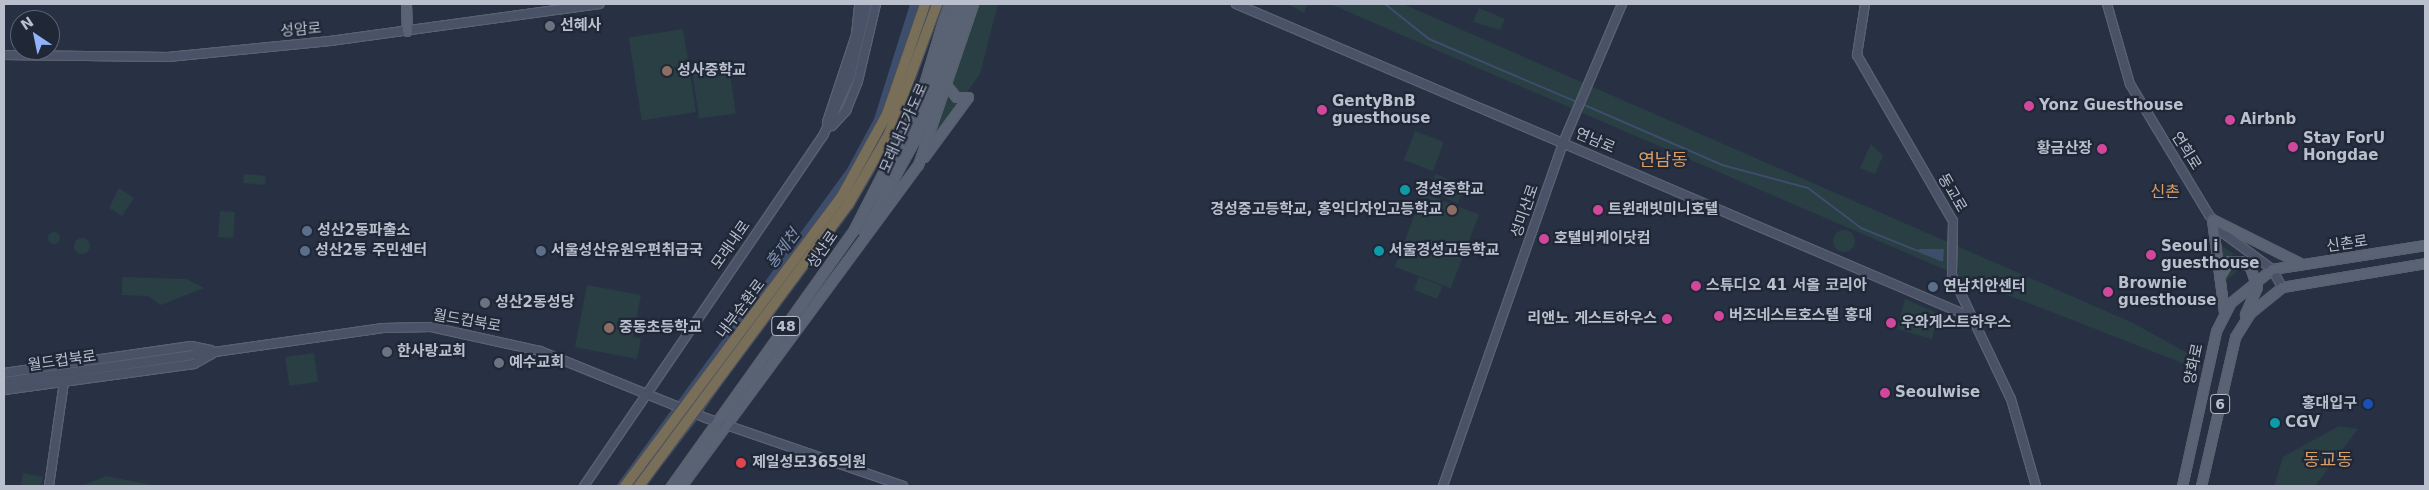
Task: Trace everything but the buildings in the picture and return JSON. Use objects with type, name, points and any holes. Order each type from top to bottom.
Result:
[{"type":"highway","name":"내부순환로","points":[[625,486],[842,196],[887,114],[925,4]]},
{"type":"highway","name":"내부순환로","points":[[639,486],[853,197],[905,97],[937,4]]},
{"type":"main road","points":[[406,4],[407,31]]},
{"type":"main road","name":"성암로","points":[[4,55],[168,57],[407,31],[599,4]]},
{"type":"main road","points":[[822,136],[856,35],[860,4]]},
{"type":"main road","name":"모래내로","points":[[584,486],[650,392],[822,136],[850,78],[868,4]]},
{"type":"main road","points":[[822,136],[846,111],[858,80],[876,4]]},
{"type":"main road","name":"성산로","points":[[671,486],[854,229],[918,104],[948,4]]},
{"type":"main road","name":"모래내고가도로","points":[[854,229],[900,166],[936,75],[958,4]]},
{"type":"main road","name":"모래내고가도로","points":[[848,255],[925,121],[966,4]]},
{"type":"main road","name":"성산로","points":[[681,486],[728,425],[848,255],[890,208],[918,165],[948,87],[973,4]]},
{"type":"main road","name":"연남로","points":[[1236,4],[1971,317]]},
{"type":"main road","name":"성미산로","points":[[1444,486],[1563,143],[1622,4]]},
{"type":"main road","name":"동교로","points":[[1866,4],[1857,55],[1954,221],[1952,275],[2011,399],[2036,486]]},
{"type":"main road","name":"연희로","points":[[2107,4],[2130,84],[2212,219],[2272,269],[2282,287]]},
{"type":"main road","points":[[918,165],[968,97],[956,97],[948,87]]},
{"type":"main road","points":[[2212,219],[2300,263]]},
{"type":"main road","points":[[2212,219],[2224,312]]},
{"type":"main road","name":"신촌로","points":[[2272,269],[2300,263],[2425,245]]},
{"type":"main road","points":[[2219,277],[2224,264],[2238,260],[2250,267],[2257,281],[2241,322]]},
{"type":"main road","name":"신촌로","points":[[2282,287],[2425,263]]},
{"type":"main road","name":"양화로","points":[[2182,486],[2216,331],[2224,312],[2272,269]]},
{"type":"main road","points":[[2241,322],[2282,287]]},
{"type":"main road","name":"6","points":[[2201,486],[2241,322]]},
{"type":"main road","name":"월드컵북로","points":[[4,382],[383,328],[431,327],[518,344],[650,392],[706,418],[903,486]]},
{"type":"main road","points":[[4,373],[191,346],[218,351]]},
{"type":"main road","points":[[4,390],[194,364],[218,351]]},
{"type":"main road","points":[[49,486],[64,382]]},
{"type":"green space","points":[[978,4],[998,4],[980,74],[965,95],[950,87]]},
{"type":"green space","points":[[1288,4],[1308,4],[1304,13]]},
{"type":"green space","points":[[1330,4],[1403,4],[2133,323],[2200,360],[2200,370],[1962,277]]},
{"type":"green space","points":[[1479,8],[1505,19],[1500,30],[1473,22]]},
{"type":"green space","points":[[683,29],[696,112],[642,121],[629,38]]},
{"type":"green space","points":[[728,59],[736,113],[699,119],[691,64]]},
{"type":"green space","points":[[948,93],[962,101],[930,147]]},
{"type":"green space","points":[[1415,131],[1444,142],[1433,171],[1404,160]]},
{"type":"green space","points":[[1871,144],[1883,156],[1875,174],[1860,168]]},
{"type":"green space","points":[[244,174],[266,176],[265,185],[243,183]]},
{"type":"green space","points":[[1436,174],[1465,187],[1458,203],[1429,190]]},
{"type":"green space","points":[[119,188],[134,198],[122,216],[109,208]]},
{"type":"green space","points":[[1423,193],[1479,215],[1451,288],[1395,267]]},
{"type":"green space","points":[[220,211],[235,212],[233,238],[218,237]]},
{"type":"green space","points":[[1844,230],[1854,237],[1855,241],[1848,251],[1844,252],[1834,245],[1833,241],[1840,231]]},
{"type":"green space","points":[[56,232],[59,233],[59,243],[52,244],[49,243],[48,236],[49,233]]},
{"type":"green space","points":[[82,238],[88,240],[90,246],[88,252],[82,254],[76,252],[74,246],[76,240]]},
{"type":"green space","points":[[2216,242],[2234,254],[2219,262]]},
{"type":"green space","points":[[2231,266],[2243,266],[2226,281],[2226,273]]},
{"type":"green space","points":[[122,277],[186,279],[204,288],[161,305],[148,296],[122,295]]},
{"type":"green space","points":[[1419,277],[1442,286],[1437,299],[1414,290]]},
{"type":"green space","points":[[587,285],[641,295],[633,337],[641,339],[637,359],[575,347]]},
{"type":"green space","points":[[1905,299],[1939,314],[1932,339],[1897,329]]},
{"type":"green space","points":[[314,353],[318,382],[289,386],[285,357]]},
{"type":"green space","points":[[2339,426],[2358,429],[2315,486],[2274,486],[2283,457]]},
{"type":"green space","points":[[23,473],[43,477],[41,486],[21,486]]},
{"type":"green space","points":[[106,476],[152,485],[155,486],[81,486]]},
{"type":"water","points":[[910,4],[931,4],[888,134],[862,179],[701,415],[646,486],[616,486],[847,169],[874,119]]},
{"type":"water","points":[[1919,249],[1944,249],[1943,262],[1918,252]]},
{"type":"waterway","points":[[1385,4],[1429,39],[1577,102]]},
{"type":"waterway","points":[[1582,104],[1722,165],[1808,188],[1861,228],[1918,251]]},
{"type":"place","name":"선혜사","points":[[550,26]]},
{"type":"place","name":"성사중학교","points":[[667,71]]},
{"type":"place","name":"Yonz Guesthouse","points":[[2029,106]]},
{"type":"place","name":"GentyBnB guesthouse","points":[[1322,110]]},
{"type":"place","name":"Airbnb","points":[[2230,120]]},
{"type":"place","name":"Stay ForU Hongdae","points":[[2293,147]]},
{"type":"place","name":"황금산장","points":[[2102,149]]},
{"type":"place","name":"경성중학교","points":[[1405,190]]},
{"type":"place","name":"경성중고등학교, 홍익디자인고등학교","points":[[1452,210]]},
{"type":"place","name":"트윈래빗미니호텔","points":[[1598,210]]},
{"type":"place","name":"성산2동파출소","points":[[307,231]]},
{"type":"place","name":"호텔비케이닷컴","points":[[1544,239]]},
{"type":"place","name":"성산2동 주민센터","points":[[305,251]]},
{"type":"place","name":"서울성산유원우편취급국","points":[[541,251]]},
{"type":"place","name":"서울경성고등학교","points":[[1379,251]]},
{"type":"place","name":"Seoul i guesthouse","points":[[2151,255]]},
{"type":"place","name":"스튜디오 41 서올 코리아","points":[[1696,286]]},
{"type":"place","name":"연남치안센터","points":[[1933,287]]},
{"type":"place","name":"Brownie guesthouse","points":[[2108,292]]},
{"type":"place","name":"성산2동성당","points":[[485,303]]},
{"type":"place","name":"버즈네스트호스텔 홍대","points":[[1719,316]]},
{"type":"place","name":"리앤노 게스트하우스","points":[[1667,319]]},
{"type":"place","name":"우와게스트하우스","points":[[1891,323]]},
{"type":"place","name":"중동초등학교","points":[[609,328]]},
{"type":"place","name":"한사랑교회","points":[[387,352]]},
{"type":"place","name":"예수교회","points":[[499,363]]},
{"type":"place","name":"Seoulwise","points":[[1885,393]]},
{"type":"place","name":"홍대입구","points":[[2368,404]]},
{"type":"place","name":"CGV","points":[[2275,423]]},
{"type":"place","name":"제일성모365의원","points":[[741,463]]},
{"type":"district","name":"연남동","points":[[1663,160]]},
{"type":"district","name":"신촌","points":[[2165,192]]},
{"type":"district","name":"동교동","points":[[2328,460]]},
{"type":"water label","name":"홍제천","points":[[783,249]]}]
